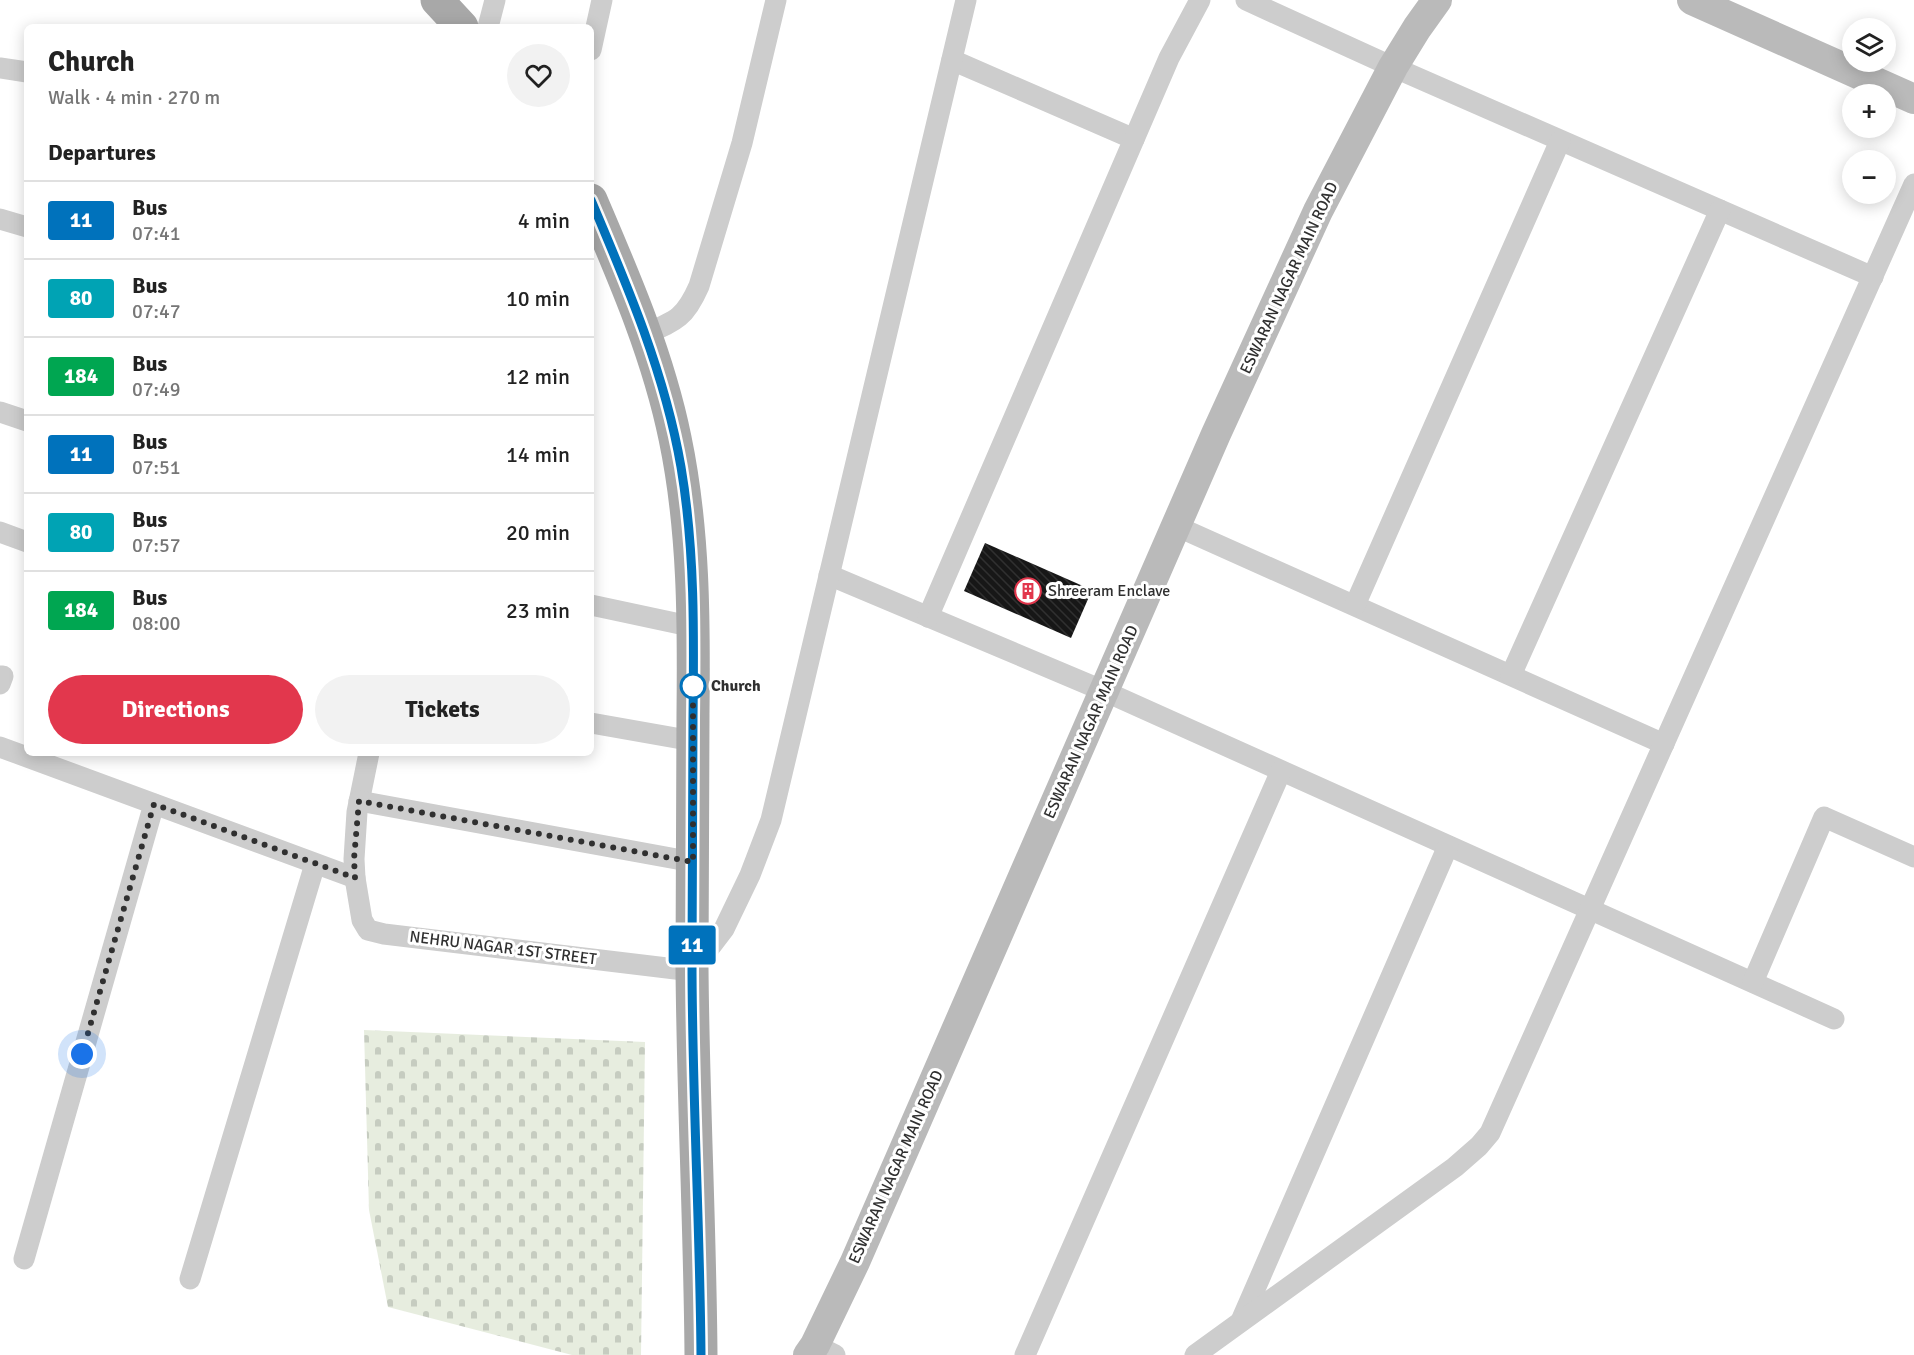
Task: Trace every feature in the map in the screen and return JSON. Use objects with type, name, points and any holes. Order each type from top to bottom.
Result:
[{"type":"main road","points":[[437,0],[459,24]]},
{"type":"main road","points":[[594,207],[628,288],[668,406],[681,470],[691,569],[693,627],[692,971],[701,1355]]},
{"type":"street","points":[[489,24],[495,0]]},
{"type":"street","points":[[594,36],[602,0]]},
{"type":"street","points":[[645,334],[672,323],[682,316],[691,304],[699,286],[742,143],[776,0]]},
{"type":"street","points":[[692,971],[724,929],[750,875],[771,820],[966,0]]},
{"type":"street","points":[[928,617],[1169,58],[1200,0]]},
{"type":"street","points":[[1246,0],[1560,141],[1873,277]]},
{"type":"street","name":"ESWARAN NAGAR MAIN ROAD","points":[[819,1352],[855,1262],[1176,526],[1318,212],[1393,67],[1437,0]]},
{"type":"street","points":[[1692,0],[1914,99]]},
{"type":"street","points":[[952,60],[1134,139]]},
{"type":"street","points":[[0,68],[24,72]]},
{"type":"street","points":[[1355,605],[1560,141]]},
{"type":"street","points":[[1195,1355],[1455,1167],[1490,1133],[1914,184]]},
{"type":"street","points":[[1511,675],[1720,210]]},
{"type":"street","points":[[0,219],[24,226]]},
{"type":"street","points":[[0,412],[24,420]]},
{"type":"street","points":[[1176,526],[1664,744]]},
{"type":"street","points":[[0,532],[24,541]]},
{"type":"street","points":[[829,575],[1104,691],[1834,1018]]},
{"type":"street","points":[[594,606],[693,627]]},
{"type":"street","points":[[0,675],[3,676],[0,684]]},
{"type":"street","points":[[594,724],[693,741]]},
{"type":"street","points":[[0,749],[355,878],[354,859],[359,801],[368,756]]},
{"type":"street","points":[[1025,1355],[1281,771]]},
{"type":"street","points":[[359,801],[693,862]]},
{"type":"street","points":[[24,1259],[154,804]]},
{"type":"street","points":[[1753,982],[1824,817],[1914,856]]},
{"type":"street","points":[[1240,1322],[1448,846]]},
{"type":"street","points":[[190,1279],[315,864]]},
{"type":"street","name":"NEHRU NAGAR 1ST STREET","points":[[355,878],[362,920],[368,930],[384,934],[692,971]]},
{"type":"green space","points":[[364,1030],[645,1042],[641,1355],[572,1355],[388,1307],[369,1210]]},
{"type":"building","name":"Shreeram Enclave","points":[[985,543],[1092,590],[1071,638],[964,591]]},
{"type":"bus line","name":"11","points":[[594,207],[628,288],[656,365],[675,439],[687,522],[694,604],[692,971],[701,1355]]},
{"type":"place","name":"Shreeram Enclave","points":[[1028,591]]},
{"type":"place","name":"Church","points":[[693,686]]},
{"type":"route","points":[[82,1054],[154,804],[355,878],[354,859],[359,801],[693,862],[693,682],[693,686]]}]
